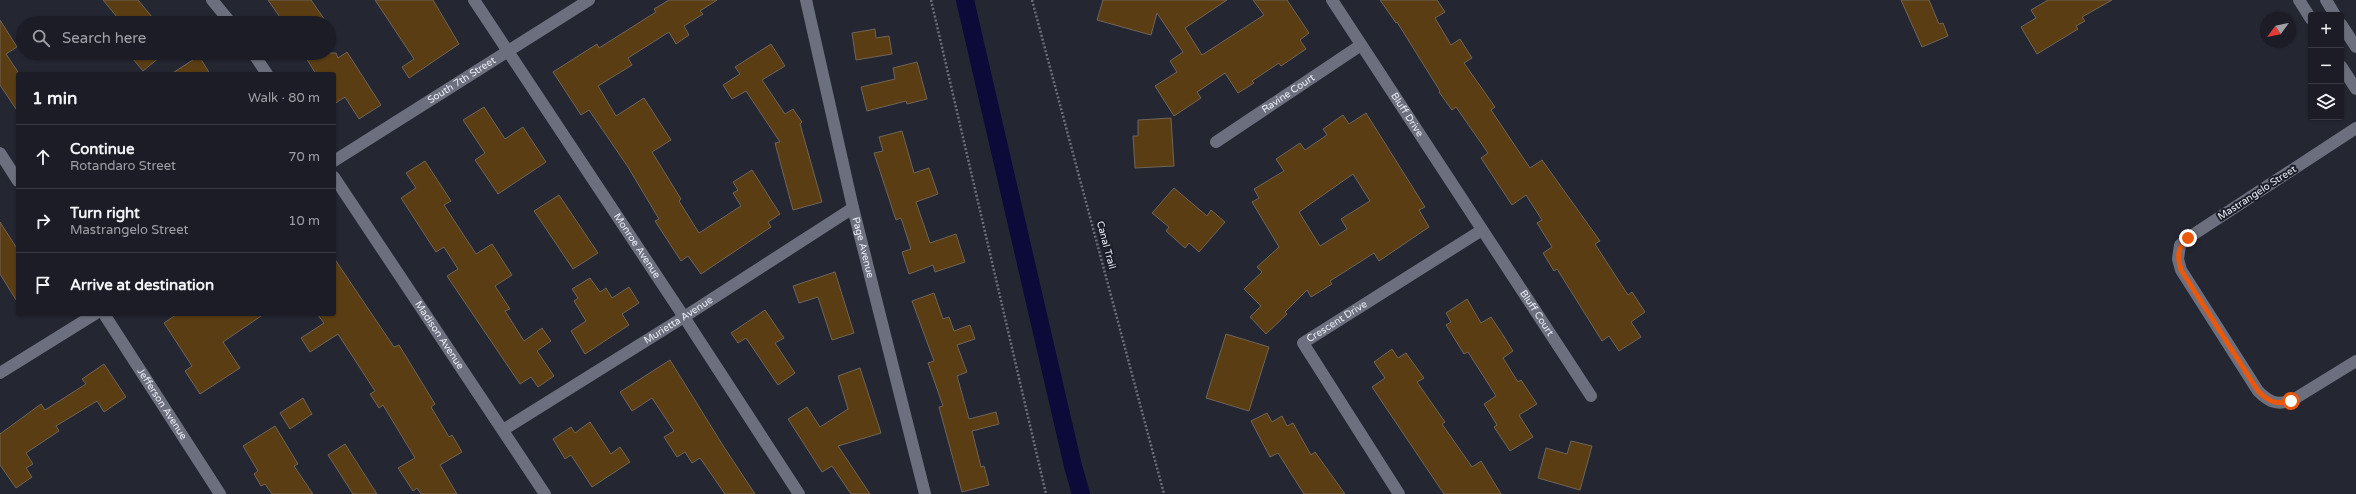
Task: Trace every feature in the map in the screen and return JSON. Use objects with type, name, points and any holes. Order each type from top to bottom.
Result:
[{"type":"street","points":[[212,0],[225,16]]},
{"type":"street","name":"Monroe Avenue","points":[[474,0],[684,317],[799,494]]},
{"type":"street","name":"South 7th Street","points":[[336,160],[508,53],[589,0]]},
{"type":"street","name":"Page Avenue","points":[[806,0],[853,208],[925,494]]},
{"type":"street","name":"Bluff Drive","points":[[1332,0],[1482,230]]},
{"type":"street","points":[[2299,0],[2308,14]]},
{"type":"street","points":[[2326,0],[2333,12]]},
{"type":"street","points":[[2344,29],[2356,47]]},
{"type":"street","name":"Ravine Court","points":[[1216,142],[1361,45]]},
{"type":"street","points":[[258,60],[266,72]]},
{"type":"street","points":[[2344,71],[2356,89]]},
{"type":"street","name":"Mastrangelo Street","points":[[2356,128],[2188,238],[2180,245],[2178,252],[2181,270],[2258,391],[2268,401],[2283,403],[2291,401],[2356,361]]},
{"type":"street","points":[[0,153],[16,178]]},
{"type":"street","name":"Madison Avenue","points":[[336,180],[545,494]]},
{"type":"street","name":"Murietta Avenue","points":[[503,430],[684,317],[853,208]]},
{"type":"street","name":"Bluff Court","points":[[1482,230],[1591,396]]},
{"type":"street","name":"Crescent Drive","points":[[1399,494],[1303,343],[1482,230]]},
{"type":"street","points":[[0,373],[91,316]]},
{"type":"street","name":"Jefferson Avenue","points":[[105,316],[220,494]]},
{"type":"path","points":[[931,0],[1046,494]]},
{"type":"path","name":"Canal Trail","points":[[1032,0],[1164,494]]},
{"type":"building","points":[[103,0],[138,0],[151,16],[116,16]]},
{"type":"building","points":[[268,0],[311,0],[322,16],[279,16]]},
{"type":"building","points":[[375,0],[433,0],[459,44],[409,78],[402,67],[414,59]]},
{"type":"building","points":[[669,0],[717,0],[700,11],[703,14],[684,26],[689,35],[676,44],[669,32],[628,58],[632,65],[598,86],[616,116],[644,98],[671,140],[652,152],[681,199],[679,201],[699,233],[741,206],[733,193],[738,190],[733,182],[752,170],[780,214],[768,222],[771,227],[701,274],[688,256],[681,261],[655,221],[659,219],[628,167],[589,110],[581,115],[553,72],[597,44],[599,48],[656,12],[654,9]]},
{"type":"building","points":[[1103,0],[1227,0],[1185,28],[1202,55],[1264,15],[1253,0],[1287,0],[1309,33],[1300,40],[1306,49],[1281,66],[1279,63],[1252,81],[1254,83],[1238,93],[1225,73],[1197,92],[1201,98],[1174,116],[1155,86],[1177,72],[1170,61],[1183,52],[1157,13],[1151,35],[1097,20]]},
{"type":"building","points":[[1380,0],[1437,0],[1445,12],[1435,18],[1451,45],[1460,39],[1472,58],[1464,63],[1495,107],[1491,110],[1530,168],[1542,160],[1600,241],[1595,244],[1628,295],[1632,292],[1645,312],[1631,322],[1641,337],[1619,351],[1609,336],[1602,341],[1557,269],[1554,271],[1543,253],[1552,247],[1537,223],[1542,220],[1526,195],[1512,205],[1481,158],[1488,153],[1456,107],[1452,110],[1439,92],[1440,91],[1397,22],[1396,23]]},
{"type":"building","points":[[1901,0],[1929,0],[1939,24],[1943,23],[1948,36],[1922,47]]},
{"type":"building","points":[[2048,0],[2112,0],[2082,17],[2085,21],[2076,26],[2078,29],[2037,54],[2021,27],[2036,18],[2031,10]]},
{"type":"building","points":[[0,20],[16,45],[16,48],[6,54],[18,72],[16,72],[16,109],[0,85]]},
{"type":"building","points":[[875,29],[876,38],[889,36],[892,54],[856,60],[852,33]]},
{"type":"building","points":[[771,44],[785,66],[762,80],[785,114],[793,109],[802,122],[800,124],[822,202],[793,210],[775,143],[780,142],[746,91],[732,99],[723,85],[740,74],[735,67]]},
{"type":"building","points":[[347,52],[381,105],[359,119],[345,97],[336,103],[336,72],[315,72],[307,60],[336,60],[336,53],[338,58]]},
{"type":"building","points":[[134,60],[156,60],[143,71]]},
{"type":"building","points":[[193,60],[201,60],[209,72],[174,72]]},
{"type":"building","points":[[917,62],[927,99],[907,104],[906,101],[867,111],[861,87],[895,79],[893,68]]},
{"type":"building","points":[[484,107],[505,139],[523,127],[546,162],[498,194],[475,160],[485,153],[463,120]]},
{"type":"building","points":[[1366,113],[1425,207],[1419,210],[1429,227],[1379,261],[1374,253],[1330,281],[1332,284],[1311,297],[1307,290],[1285,312],[1287,314],[1266,334],[1250,317],[1261,306],[1244,289],[1262,272],[1257,267],[1279,247],[1252,202],[1259,198],[1254,189],[1284,171],[1276,159],[1300,143],[1305,150],[1327,135],[1323,129],[1343,115],[1349,124]],"holes":[[[1353,174],[1370,201],[1341,219],[1347,229],[1320,246],[1299,212]]]},
{"type":"building","points":[[1171,118],[1174,166],[1135,168],[1133,136],[1138,136],[1138,120]]},
{"type":"building","points":[[902,131],[914,173],[929,168],[938,194],[916,202],[930,243],[956,234],[965,262],[935,272],[933,265],[909,274],[902,252],[911,249],[901,218],[896,220],[874,153],[883,151],[879,137]]},
{"type":"building","points":[[425,161],[451,201],[444,205],[476,254],[492,244],[512,275],[495,286],[510,309],[505,311],[524,341],[542,328],[551,341],[537,351],[554,376],[538,387],[531,377],[520,384],[447,276],[458,269],[444,247],[436,252],[401,198],[416,188],[406,173]]},
{"type":"building","points":[[1174,188],[1207,216],[1211,210],[1225,222],[1199,252],[1189,243],[1185,248],[1166,231],[1169,227],[1152,213]]},
{"type":"building","points":[[559,195],[598,253],[573,269],[534,211]]},
{"type":"building","points":[[0,222],[16,247],[16,300],[0,274]]},
{"type":"building","points":[[336,261],[394,347],[399,345],[435,404],[431,407],[449,437],[452,435],[462,452],[440,465],[457,494],[421,494],[417,488],[413,491],[398,468],[415,458],[383,405],[379,408],[370,394],[375,391],[338,334],[310,352],[301,338],[324,323],[319,316],[336,316]]},
{"type":"building","points":[[835,272],[854,333],[832,340],[818,297],[799,303],[793,286]]},
{"type":"building","points":[[590,278],[600,292],[606,288],[612,298],[629,287],[639,303],[622,314],[629,325],[585,354],[571,331],[586,321],[574,301],[578,298],[572,289]]},
{"type":"building","points":[[934,293],[943,319],[949,317],[954,331],[970,325],[975,339],[957,345],[967,372],[957,376],[969,419],[996,412],[999,424],[972,431],[981,467],[984,466],[989,485],[962,492],[939,407],[943,406],[928,363],[934,361],[912,301]]},
{"type":"building","points":[[1467,299],[1481,323],[1491,317],[1503,335],[1513,351],[1503,358],[1518,382],[1521,380],[1537,404],[1519,415],[1533,437],[1510,451],[1494,427],[1497,425],[1484,404],[1496,396],[1468,352],[1464,354],[1446,325],[1451,322],[1446,313]]},
{"type":"building","points":[[765,310],[784,338],[775,343],[795,373],[778,385],[746,338],[738,343],[731,333]]},
{"type":"building","points":[[174,316],[261,316],[223,342],[240,368],[200,394],[185,371],[192,366],[164,323]]},
{"type":"building","points":[[1226,334],[1269,347],[1249,411],[1206,398]]},
{"type":"building","points":[[1392,349],[1398,358],[1406,353],[1424,378],[1417,382],[1445,422],[1442,424],[1472,467],[1481,461],[1501,494],[1444,494],[1372,387],[1385,378],[1374,362]]},
{"type":"building","points":[[670,360],[755,494],[725,494],[700,458],[692,463],[685,452],[677,457],[664,437],[674,431],[652,398],[632,411],[620,392]]},
{"type":"building","points":[[104,364],[126,397],[104,412],[97,401],[56,426],[59,431],[26,453],[33,464],[26,468],[32,477],[16,488],[0,465],[0,434],[41,404],[45,410],[86,384],[82,379]]},
{"type":"building","points":[[860,368],[881,433],[838,446],[870,494],[851,494],[832,466],[822,472],[788,419],[807,407],[820,427],[848,409],[838,376]]},
{"type":"building","points":[[303,398],[312,414],[290,429],[280,413]]},
{"type":"building","points":[[1267,413],[1272,422],[1282,416],[1287,426],[1293,423],[1311,455],[1315,452],[1345,494],[1304,494],[1278,453],[1270,457],[1251,421]]},
{"type":"building","points":[[590,422],[611,454],[620,447],[630,462],[592,487],[571,455],[565,459],[553,439],[571,427],[575,433]]},
{"type":"building","points":[[275,426],[298,464],[294,466],[313,494],[272,494],[265,484],[261,486],[254,474],[258,471],[243,446]]},
{"type":"building","points":[[1571,441],[1592,446],[1580,490],[1538,478],[1546,448],[1567,454]]},
{"type":"building","points":[[345,444],[377,494],[353,494],[328,455]]},
{"type":"waterway","points":[[965,0],[1073,466],[1081,494]]},
{"type":"route","points":[[2188,238],[2180,245],[2178,252],[2181,270],[2258,391],[2268,401],[2283,403],[2291,401]]}]
